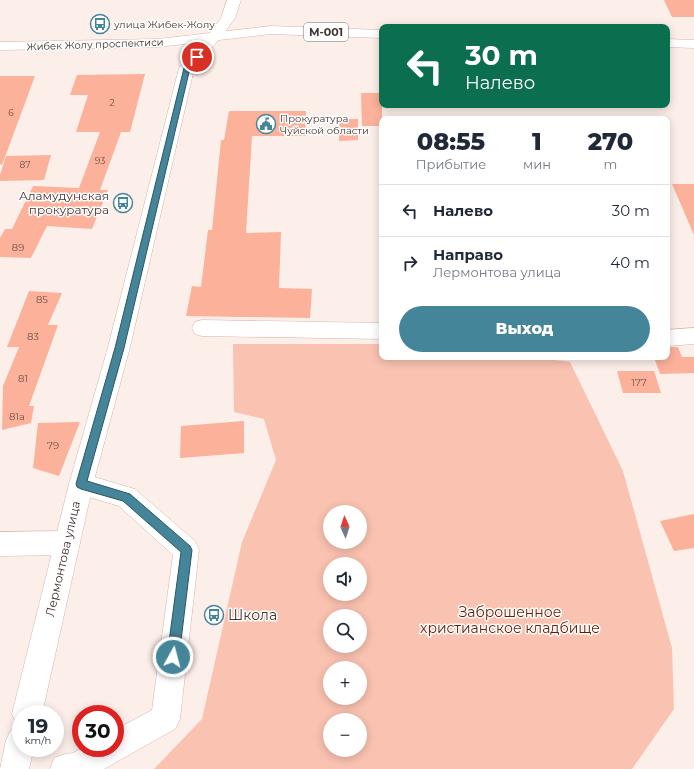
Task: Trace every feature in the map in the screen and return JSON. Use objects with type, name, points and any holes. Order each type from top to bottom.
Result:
[{"type":"main road","name":"Лермонтова улица","points":[[29,705],[66,543],[119,348],[187,68],[214,38],[228,18],[234,0]]},
{"type":"main road","name":"Жибек Жолу проспектиси","points":[[0,46],[158,43],[214,38],[271,30],[379,34]]},
{"type":"main road","name":"Жибек Жолу проспектиси","points":[[0,34],[164,31],[214,38]]},
{"type":"main road","points":[[670,43],[694,44]]},
{"type":"main road","points":[[202,328],[379,330]]},
{"type":"main road","points":[[670,338],[694,336]]},
{"type":"main road","points":[[81,484],[126,497],[186,550],[165,719],[124,741]]},
{"type":"main road","points":[[0,544],[66,543]]},
{"type":"main road","points":[[14,769],[17,757]]},
{"type":"main road","points":[[65,769],[76,768],[96,757]]},
{"type":"green space","name":"Заброшенное христианское кладбище","points":[[233,344],[379,344],[379,360],[555,360],[570,362],[623,471],[672,648],[674,709],[632,769],[154,769],[202,719],[242,542],[276,460],[264,419],[234,412]]},
{"type":"building","points":[[664,0],[694,0],[694,17],[672,17]]},
{"type":"building","points":[[145,74],[130,132],[121,132],[100,190],[108,190],[92,229],[47,226],[31,258],[0,257],[0,238],[5,229],[12,229],[33,186],[79,188],[100,132],[76,132],[88,95],[70,95],[77,75]]},
{"type":"building","points":[[0,76],[35,76],[2,165],[0,164]]},
{"type":"building","points":[[361,93],[379,93],[379,108],[382,108],[382,116],[379,116],[379,126],[362,126]]},
{"type":"building","points":[[229,111],[306,111],[305,136],[252,136],[246,233],[281,232],[279,288],[312,289],[310,318],[186,316],[192,286],[201,287],[208,230],[212,230],[221,140],[224,140]]},
{"type":"building","points":[[339,119],[358,119],[358,140],[339,141]]},
{"type":"building","points":[[51,155],[44,180],[0,181],[0,175],[6,156]]},
{"type":"building","points":[[672,184],[694,184],[694,235]]},
{"type":"building","points":[[29,291],[62,293],[48,325],[58,325],[29,406],[34,406],[31,423],[2,430],[3,386],[19,347],[7,347]]},
{"type":"building","points":[[670,347],[678,347],[682,357],[694,357],[694,373],[660,374],[655,360],[670,360]]},
{"type":"building","points":[[617,371],[654,371],[661,393],[623,393]]},
{"type":"building","points":[[244,421],[244,453],[180,458],[181,426]]},
{"type":"building","points":[[80,422],[59,476],[33,468],[38,423]]},
{"type":"building","points":[[694,514],[694,548],[674,551],[660,521]]},
{"type":"place","name":"улица Жибек-Жолу","points":[[100,24]]},
{"type":"place","name":"Прокуратура Чуйской области","points":[[266,124]]},
{"type":"place","name":"Аламудунская прокуратура","points":[[123,203]]},
{"type":"place","name":"Школа","points":[[214,615]]},
{"type":"route","points":[[173,657],[186,550],[126,497],[81,484],[119,348],[187,68],[197,57]]}]
